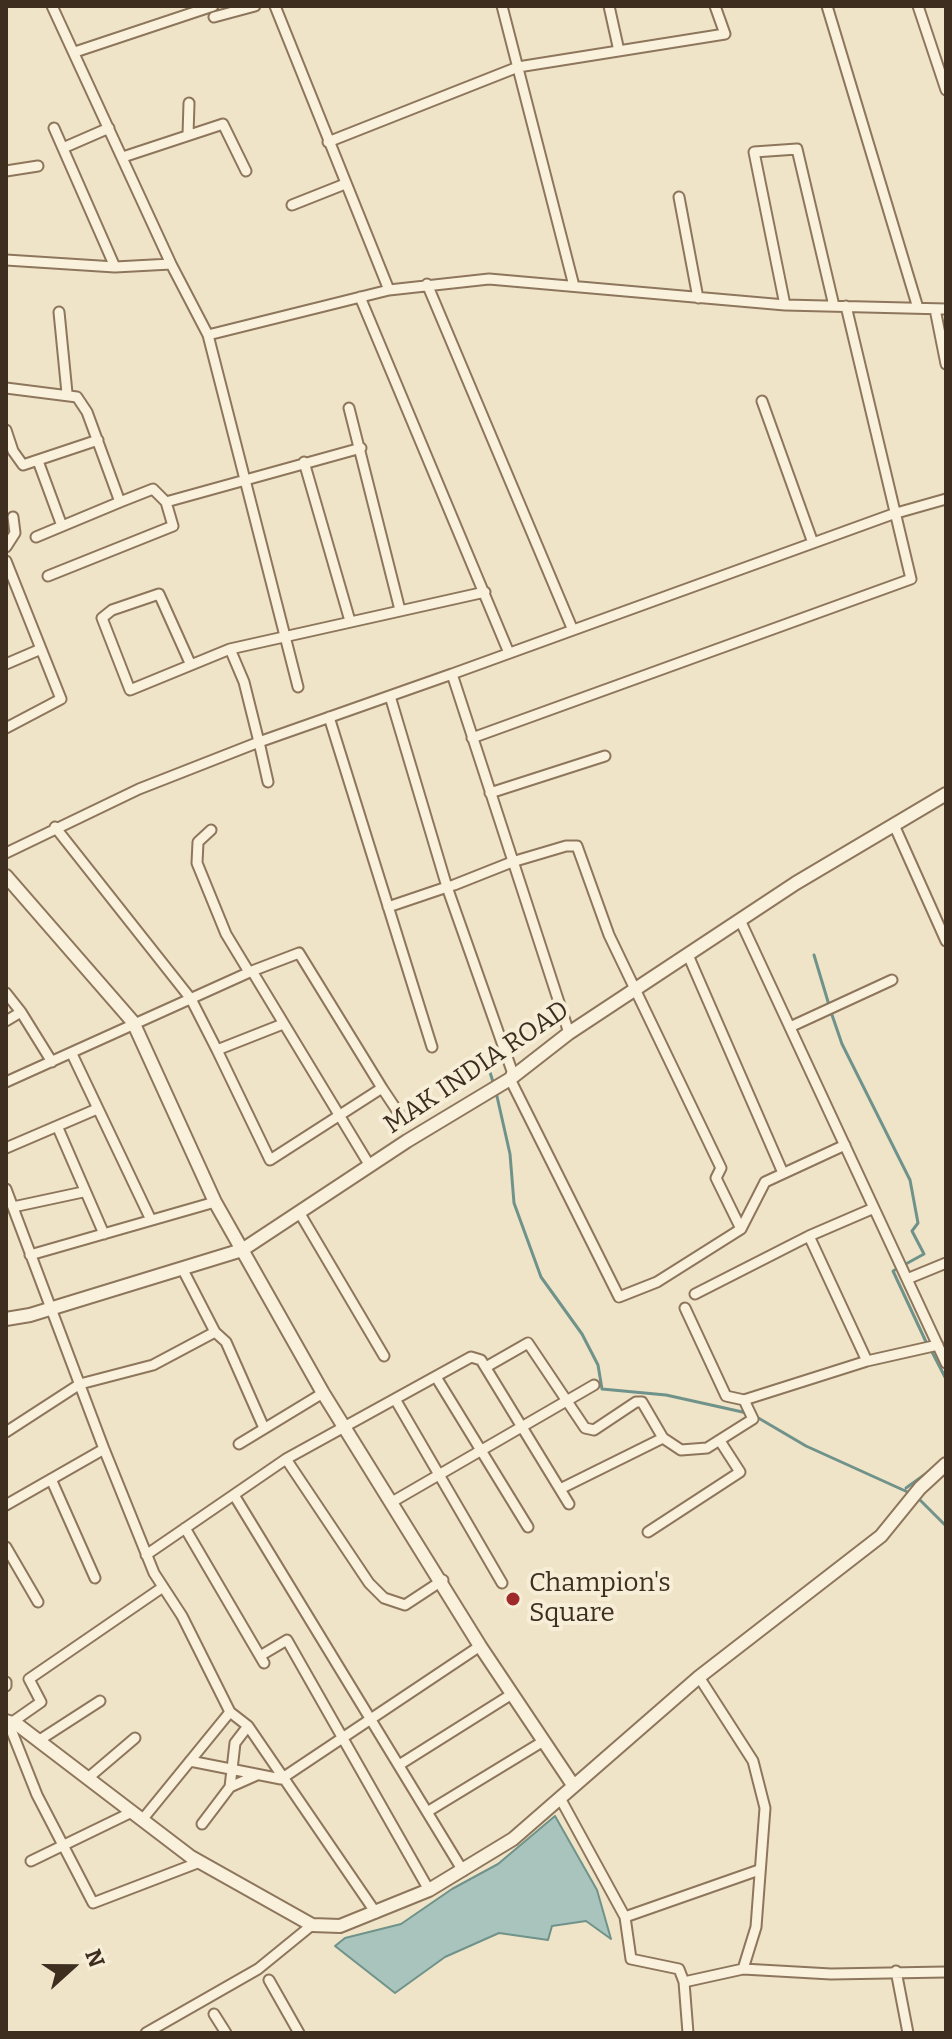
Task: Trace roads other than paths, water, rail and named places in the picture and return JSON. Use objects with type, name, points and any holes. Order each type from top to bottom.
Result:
[{"type":"street","points":[[52,6],[171,264],[208,335],[298,687]]},
{"type":"street","points":[[75,52],[213,6]]},
{"type":"street","points":[[214,17],[255,6]]},
{"type":"street","points":[[275,6],[389,290]]},
{"type":"street","points":[[502,6],[574,286]]},
{"type":"street","points":[[609,6],[619,51]]},
{"type":"street","points":[[328,142],[518,67],[725,34],[715,6]]},
{"type":"street","points":[[827,6],[918,308]]},
{"type":"street","points":[[918,6],[946,90]]},
{"type":"street","points":[[188,135],[189,103]]},
{"type":"street","points":[[123,157],[223,124],[246,171]]},
{"type":"street","points":[[54,128],[115,267]]},
{"type":"street","points":[[63,148],[109,128]]},
{"type":"street","points":[[785,305],[754,152],[797,149],[834,306]]},
{"type":"street","points":[[6,171],[38,166]]},
{"type":"street","points":[[292,205],[345,184]]},
{"type":"street","points":[[679,197],[698,298]]},
{"type":"street","points":[[6,260],[115,267],[171,264]]},
{"type":"street","points":[[208,335],[389,290],[489,279],[785,305],[940,309],[946,364]]},
{"type":"street","points":[[427,284],[572,628]]},
{"type":"street","points":[[360,297],[509,653]]},
{"type":"street","points":[[472,738],[911,579],[893,514],[846,306]]},
{"type":"street","points":[[59,312],[67,393]]},
{"type":"street","points":[[6,388],[67,393],[77,397],[98,440],[120,502]]},
{"type":"street","points":[[762,401],[813,543]]},
{"type":"street","points":[[349,408],[400,610]]},
{"type":"street","points":[[6,430],[13,451],[23,465],[98,440]]},
{"type":"street","points":[[166,502],[361,448]]},
{"type":"street","points":[[38,461],[62,526]]},
{"type":"street","points":[[304,462],[350,621]]},
{"type":"street","points":[[36,537],[153,489],[166,502],[173,526],[48,576]]},
{"type":"street","points":[[6,853],[55,827],[259,742],[893,514],[946,499]]},
{"type":"street","points":[[6,547],[15,533],[13,517]]},
{"type":"street","points":[[6,561],[61,699],[6,728]]},
{"type":"street","points":[[190,663],[159,594],[112,610],[102,618],[130,690],[230,649],[485,592]]},
{"type":"street","points":[[6,664],[41,649]]},
{"type":"street","points":[[230,649],[244,682],[268,782]]},
{"type":"street","points":[[452,674],[569,1033]]},
{"type":"street","points":[[390,696],[447,887],[512,1071],[500,1085],[619,1297],[657,1282],[741,1229],[765,1182],[845,1145]]},
{"type":"street","points":[[329,717],[432,1047]]},
{"type":"street","points":[[490,793],[605,756]]},
{"type":"street","name":"MAK INDIA ROAD","points":[[6,1319],[242,1250],[500,1085],[569,1033],[740,920],[946,794]]},
{"type":"street","points":[[894,825],[946,941]]},
{"type":"street","points":[[55,827],[191,999],[270,1160],[382,1088]]},
{"type":"street","points":[[211,830],[198,842],[197,863],[226,934],[370,1166]]},
{"type":"street","points":[[388,907],[512,862],[566,846],[577,846],[609,935],[721,1168],[716,1178],[741,1229]]},
{"type":"street","points":[[6,876],[133,1022],[215,1202],[323,1393],[443,1580],[480,1646],[573,1785]]},
{"type":"street","points":[[740,920],[946,1363]]},
{"type":"street","points":[[7,1080],[72,1054],[133,1022],[299,953],[402,1118]]},
{"type":"street","points":[[688,955],[783,1173]]},
{"type":"street","points":[[790,1027],[892,980]]},
{"type":"street","points":[[6,993],[52,1062]]},
{"type":"street","points":[[6,1021],[21,1012]]},
{"type":"street","points":[[217,1050],[283,1024]]},
{"type":"street","points":[[72,1054],[151,1220]]},
{"type":"street","points":[[6,1148],[97,1109]]},
{"type":"street","points":[[58,1128],[83,1192],[104,1234]]},
{"type":"street","points":[[6,1189],[146,1555],[182,1616],[230,1712],[248,1726],[281,1779],[376,1913]]},
{"type":"street","points":[[13,1207],[83,1192]]},
{"type":"street","points":[[30,1255],[215,1202]]},
{"type":"street","points":[[695,1294],[809,1236],[874,1208]]},
{"type":"street","points":[[299,1212],[384,1356]]},
{"type":"street","points":[[809,1236],[867,1361]]},
{"type":"street","points":[[907,1279],[946,1263]]},
{"type":"street","points":[[182,1268],[215,1332],[226,1342],[264,1428]]},
{"type":"street","points":[[685,1308],[726,1396],[745,1402],[867,1361],[938,1345]]},
{"type":"street","points":[[6,1432],[80,1384],[153,1365],[215,1332]]},
{"type":"street","points":[[486,1367],[528,1343],[580,1424],[594,1430],[636,1402],[642,1402],[663,1438],[681,1450],[707,1448],[753,1419],[745,1402]]},
{"type":"street","points":[[146,1555],[286,1459],[345,1424],[477,1356],[569,1504]]},
{"type":"street","points":[[436,1377],[528,1527]]},
{"type":"street","points":[[392,1502],[594,1385]]},
{"type":"street","points":[[239,1444],[323,1393]]},
{"type":"street","points":[[395,1399],[502,1583]]},
{"type":"street","points":[[560,1489],[663,1438]]},
{"type":"street","points":[[648,1532],[740,1472],[720,1441]]},
{"type":"street","points":[[6,1505],[104,1449]]},
{"type":"street","points":[[286,1459],[369,1583],[384,1598],[405,1605],[443,1580]]},
{"type":"street","points":[[8,1722],[200,1862],[312,1925],[340,1926],[429,1890],[513,1839],[699,1677],[881,1536],[920,1488],[944,1471]]},
{"type":"street","points":[[51,1479],[95,1578]]},
{"type":"street","points":[[234,1495],[463,1871]]},
{"type":"street","points":[[185,1528],[262,1659],[287,1640],[429,1890]]},
{"type":"street","points":[[6,1547],[38,1602]]},
{"type":"street","points":[[8,1722],[41,1702],[29,1679],[163,1587]]},
{"type":"street","points":[[190,1761],[281,1779],[369,1717],[480,1646]]},
{"type":"street","points":[[699,1677],[753,1761],[765,1808],[756,1927],[743,1969]]},
{"type":"street","points":[[399,1765],[512,1694]]},
{"type":"street","points":[[38,1741],[100,1701]]},
{"type":"street","points":[[31,1861],[137,1816],[190,1761],[230,1712]]},
{"type":"street","points":[[8,1722],[37,1795],[93,1903],[200,1862]]},
{"type":"street","points":[[230,1787],[235,1743],[248,1726]]},
{"type":"street","points":[[88,1778],[135,1738]]},
{"type":"street","points":[[427,1812],[542,1742]]},
{"type":"street","points":[[202,1824],[230,1787],[257,1775]]},
{"type":"street","points":[[560,1798],[625,1917],[634,1962],[679,1969],[684,1982],[688,2033]]},
{"type":"street","points":[[625,1917],[759,1870]]},
{"type":"street","points":[[146,2033],[258,1969],[312,1925]]},
{"type":"street","points":[[684,1982],[743,1969],[831,1974],[946,1972]]},
{"type":"street","points":[[896,1971],[908,2033]]},
{"type":"street","points":[[269,1980],[299,2033]]},
{"type":"street","points":[[214,2014],[226,2033]]},
{"type":"water","points":[[555,1816],[597,1890],[611,1939],[586,1921],[552,1926],[548,1940],[499,1933],[445,1957],[395,1993],[335,1946],[345,1938],[401,1924],[452,1889],[498,1864]]},
{"type":"waterway","points":[[814,955],[829,1005]]},
{"type":"waterway","points":[[831,1012],[842,1044],[910,1180],[918,1223],[912,1231],[924,1254],[893,1271],[927,1344]]},
{"type":"waterway","points":[[488,1066],[494,1085]]},
{"type":"waterway","points":[[496,1092],[510,1154],[514,1203],[541,1277],[582,1334],[598,1365],[602,1389],[666,1395],[747,1413]]},
{"type":"waterway","points":[[931,1350],[946,1379]]},
{"type":"waterway","points":[[755,1416],[806,1446],[912,1494]]},
{"type":"waterway","points":[[906,1488],[931,1470]]},
{"type":"waterway","points":[[918,1498],[946,1526]]},
{"type":"place","name":"Champion's Square","points":[[513,1599]]}]
